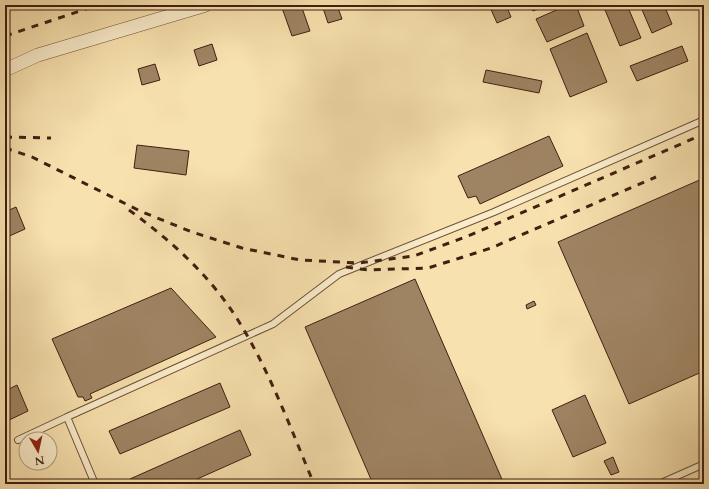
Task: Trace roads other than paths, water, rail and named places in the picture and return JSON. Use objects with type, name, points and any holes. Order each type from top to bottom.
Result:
[{"type":"street","points":[[5,70],[38,55],[206,5]]},
{"type":"lane","points":[[37,431],[273,324],[339,274],[494,212],[704,120]]},
{"type":"lane","points":[[67,417],[95,484]]},
{"type":"lane","points":[[658,484],[704,464]]},
{"type":"railway","points":[[5,36],[98,5]]},
{"type":"railway","points":[[5,148],[32,157],[140,211],[192,232],[242,248],[300,260],[359,263],[414,256],[468,236],[704,134]]},
{"type":"railway","points":[[5,137],[51,138]]},
{"type":"railway","points":[[346,267],[368,270],[428,268],[491,248],[656,177]]},
{"type":"railway","points":[[129,210],[173,245],[212,285],[234,314],[268,376],[314,484]]}]
